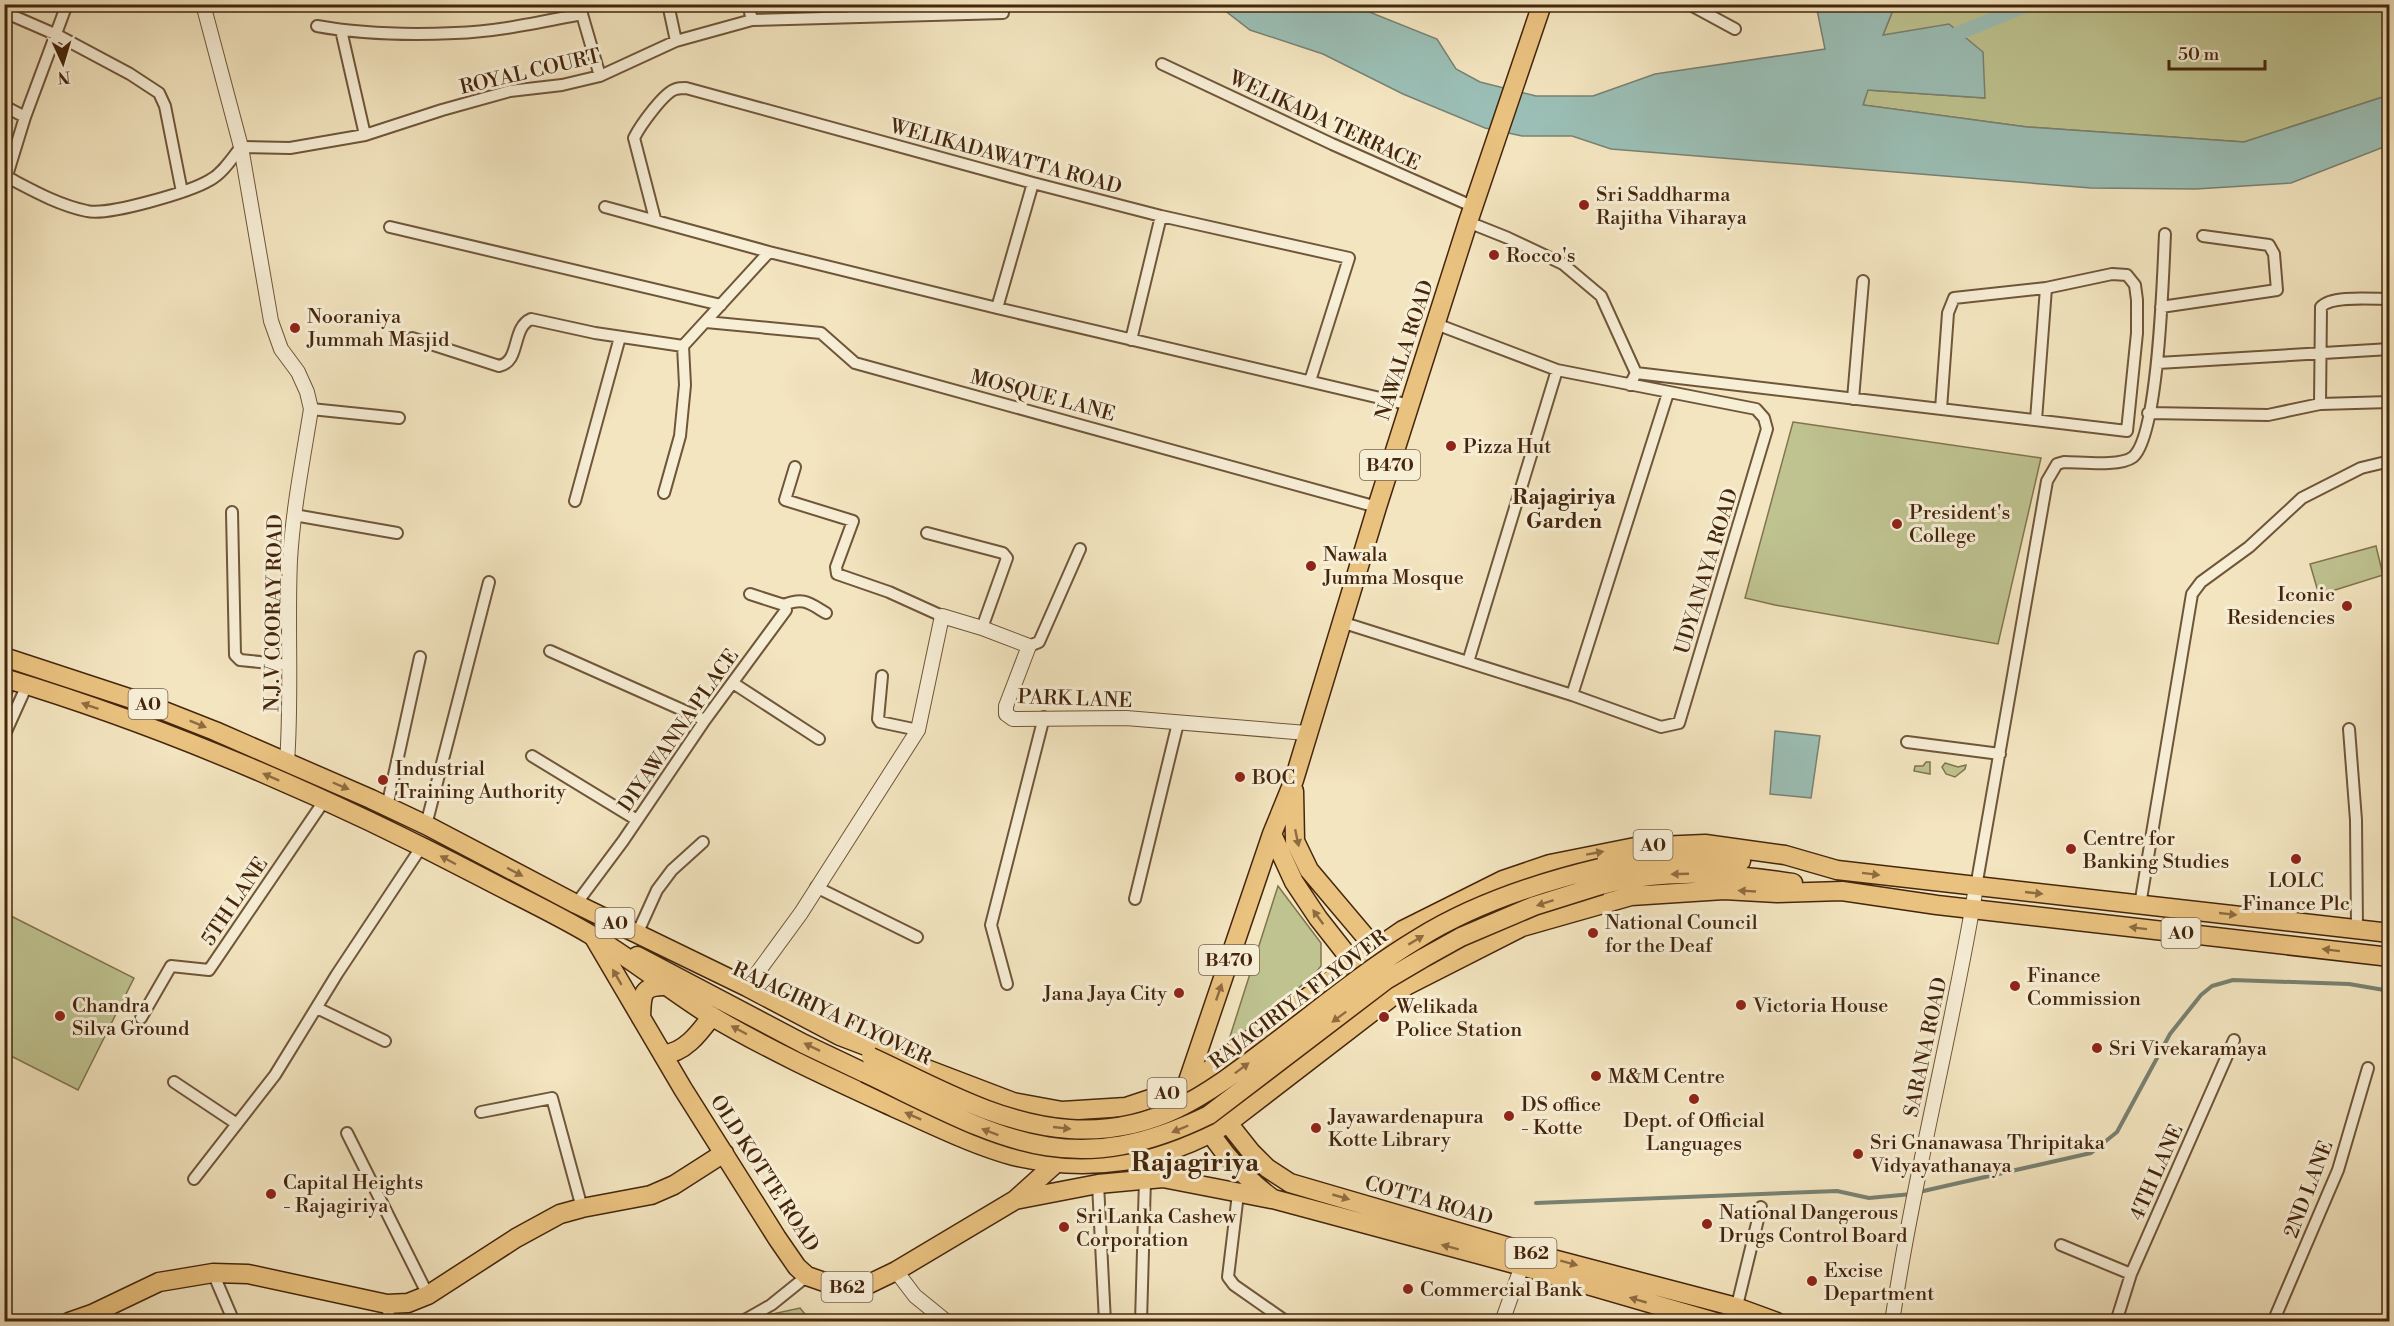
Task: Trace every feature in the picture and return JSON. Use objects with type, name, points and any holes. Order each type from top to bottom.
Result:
[{"type":"main road","name":"NAWALA ROAD","points":[[1186,1087],[1272,834],[1294,780],[1377,507],[1491,152],[1542,4]]},
{"type":"main road","name":"A0","points":[[4,657],[144,703],[287,762],[387,807],[840,1036],[1013,1102],[1062,1111],[1126,1107],[1186,1087],[1375,948],[1403,930],[1503,880],[1575,857],[1635,847],[1705,844],[1785,855],[1837,870],[2390,933]]},
{"type":"main road","name":"A0","points":[[12,685],[140,723],[324,801],[422,846],[593,936],[664,986],[712,1016],[832,1079],[955,1135],[1011,1155],[1055,1164],[1078,1166],[1149,1157],[1210,1134],[1228,1123],[1406,986],[1522,927],[1631,896],[1724,890],[1842,891],[1972,909],[2390,957]]},
{"type":"main road","name":"NAWALA ROAD","points":[[1294,780],[1295,841],[1309,870],[1406,986]]},
{"type":"main road","points":[[1272,834],[1294,882],[1353,964],[1384,1001]]},
{"type":"main road","name":"RAJAGIRIYA FLYOVER","points":[[576,904],[696,974],[994,1112],[1021,1121],[1053,1127],[1097,1129],[1147,1121],[1170,1113],[1204,1095],[1405,946],[1473,910],[1524,889],[1600,868],[1662,859],[1721,859],[1837,870]]},
{"type":"main road","name":"RAJAGIRIYA FLYOVER","points":[[593,936],[673,974],[804,1044],[978,1127],[1024,1143],[1083,1149],[1127,1145],[1157,1138],[1209,1115],[1386,980],[1461,937],[1534,906],[1617,880],[1685,873],[1749,876],[1842,891]]},
{"type":"main road","points":[[1503,880],[1451,920],[1449,932],[1451,936],[1460,941],[1522,927]]},
{"type":"main road","name":"OLD KOTTE ROAD","points":[[593,936],[788,1256],[807,1276],[833,1285],[869,1284],[896,1271],[1016,1200],[1055,1164]]},
{"type":"main road","points":[[641,1017],[642,995],[645,990],[653,986],[664,986]]},
{"type":"main road","points":[[663,1054],[670,1054],[683,1046],[697,1035],[712,1016]]},
{"type":"main road","name":"COTTA ROAD","points":[[1186,1087],[1228,1123],[1267,1168],[1285,1179],[1715,1322]]},
{"type":"main road","name":"COTTA ROAD","points":[[1186,1087],[1210,1134],[1253,1184],[1275,1200],[1524,1259],[1735,1314],[1778,1322]]},
{"type":"main road","points":[[69,1322],[92,1314],[159,1282],[213,1273],[248,1274],[388,1313],[428,1295],[516,1238],[560,1214],[651,1195],[674,1185],[724,1153]]},
{"type":"main road","points":[[1078,1166],[1164,1178]]},
{"type":"main road","name":"OLD KOTTE ROAD","points":[[1016,1200],[1098,1184],[1164,1178],[1275,1200]]},
{"type":"main road","points":[[1275,1200],[1285,1179]]},
{"type":"street","points":[[67,4],[25,117],[6,180],[62,204],[89,212],[110,210],[182,192],[212,180],[241,147]]},
{"type":"street","name":"N.J.V COORAY ROAD","points":[[203,4],[241,147],[271,321],[281,349],[298,372],[307,392],[310,409],[294,515],[290,562],[291,712],[287,762]]},
{"type":"street","points":[[668,4],[676,41]]},
{"type":"street","points":[[748,4],[752,20]]},
{"type":"street","points":[[851,4],[854,17]]},
{"type":"street","points":[[1689,4],[1735,29]]},
{"type":"street","points":[[317,26],[341,30],[456,33],[507,28],[580,9],[600,76]]},
{"type":"street","name":"ROYAL COURT","points":[[241,147],[290,148],[365,135],[510,91],[562,85],[600,76],[676,41],[752,20],[1002,9]]},
{"type":"street","points":[[4,12],[57,35],[130,74],[159,93],[165,106],[182,192]]},
{"type":"street","points":[[341,30],[365,135]]},
{"type":"street","name":"WELIKADA TERRACE","points":[[1162,64],[1332,144],[1563,264],[1601,296],[1636,373]]},
{"type":"street","name":"WELIKADAWATTA ROAD","points":[[656,219],[634,138],[667,95],[675,89],[686,88],[1161,216],[1348,258],[1310,381]]},
{"type":"street","points":[[4,106],[25,117]]},
{"type":"street","points":[[997,308],[1033,183]]},
{"type":"street","points":[[605,207],[656,219],[769,252],[1410,405]]},
{"type":"street","points":[[1131,340],[1161,216]]},
{"type":"street","points":[[390,227],[721,305]]},
{"type":"street","points":[[1976,887],[2047,481],[2057,464],[2064,462],[2114,463],[2132,458],[2141,446],[2158,363],[2165,234]]},
{"type":"street","points":[[2161,307],[2277,290],[2274,254],[2269,245],[2203,236]]},
{"type":"street","points":[[664,493],[680,436],[685,385],[683,346],[769,252]]},
{"type":"street","points":[[1630,385],[1636,373],[2127,431],[2137,333],[2135,285],[2127,275],[2112,274],[2046,288],[1954,298],[1948,313],[1941,409]]},
{"type":"street","points":[[1853,399],[1863,281]]},
{"type":"street","points":[[2036,420],[2046,288]]},
{"type":"street","points":[[2320,404],[2321,307],[2323,304],[2333,300],[2390,299]]},
{"type":"street","points":[[412,338],[499,366],[506,365],[510,360],[520,328],[524,322],[531,319],[620,337],[683,346]]},
{"type":"street","name":"MOSQUE LANE","points":[[706,322],[822,333],[855,363],[1377,507]]},
{"type":"street","name":"UDYANAYA ROAD","points":[[1341,622],[1572,695],[1661,727],[1679,723],[1767,429],[1764,418],[1756,409],[1557,370],[1436,324]]},
{"type":"street","points":[[574,501],[620,337]]},
{"type":"street","points":[[2158,363],[2390,349]]},
{"type":"street","points":[[1468,662],[1557,370]]},
{"type":"street","points":[[1572,695],[1668,393]]},
{"type":"street","points":[[2148,413],[2268,415],[2320,404],[2390,402]]},
{"type":"street","points":[[310,409],[399,418]]},
{"type":"street","points":[[2140,905],[2192,594],[2201,582],[2249,547],[2302,498],[2361,468],[2390,461]]},
{"type":"street","points":[[795,467],[784,500],[854,521],[836,567],[837,574],[889,592],[942,616],[1029,646],[1039,642],[1080,549]]},
{"type":"street","points":[[232,512],[235,655],[240,660],[290,665]]},
{"type":"street","points":[[294,515],[398,533]]},
{"type":"street","points":[[927,532],[1003,553],[1008,558],[982,628]]},
{"type":"street","points":[[426,825],[489,582]]},
{"type":"street","points":[[750,594],[784,605],[803,600],[825,613]]},
{"type":"street","name":"DIYAWANNA PLACE","points":[[576,904],[705,720],[786,610],[784,605]]},
{"type":"street","points":[[747,987],[801,913],[816,886],[918,730],[942,616]]},
{"type":"street","name":"PARK LANE","points":[[1029,646],[1006,706],[1006,714],[1012,719],[1126,718],[1307,733]]},
{"type":"street","points":[[550,651],[705,720]]},
{"type":"street","points":[[387,807],[420,657]]},
{"type":"street","points":[[882,675],[878,719],[880,722],[918,730]]},
{"type":"street","points":[[733,683],[819,739]]},
{"type":"street","points":[[4,736],[12,685]]},
{"type":"street","points":[[1007,984],[991,924],[1044,717]]},
{"type":"street","points":[[1135,899],[1178,723]]},
{"type":"street","points":[[2349,729],[2356,820],[2357,928]]},
{"type":"street","points":[[1907,742],[2000,754]]},
{"type":"street","points":[[532,756],[637,820]]},
{"type":"street","name":"5TH LANE","points":[[141,1018],[171,966],[209,970],[324,801]]},
{"type":"street","points":[[637,934],[657,890],[672,870],[703,842]]},
{"type":"street","points":[[194,1179],[275,1075],[337,974],[422,846]]},
{"type":"street","points":[[816,886],[917,937]]},
{"type":"street","name":"SARANA ROAD","points":[[1892,1322],[1910,1211],[1950,1030],[1976,887]]},
{"type":"street","points":[[317,1008],[385,1041]]},
{"type":"street","name":"4TH LANE","points":[[2116,1322],[2131,1274],[2234,1040]]},
{"type":"street","name":"2ND LANE","points":[[2273,1322],[2338,1170],[2368,1068]]},
{"type":"street","points":[[174,1082],[237,1124]]},
{"type":"street","points":[[481,1112],[552,1098],[582,1208]]},
{"type":"street","points":[[347,1133],[428,1295]]},
{"type":"street","points":[[1141,1322],[1145,1179]]},
{"type":"street","points":[[1098,1184],[1105,1322]]},
{"type":"street","points":[[1238,1194],[1228,1277],[1234,1285],[1287,1322]]},
{"type":"street","points":[[1735,1314],[1761,1207]]},
{"type":"street","points":[[2061,1245],[2131,1274]]},
{"type":"street","points":[[1502,1322],[1524,1259]]},
{"type":"street","points":[[896,1271],[915,1296],[947,1322]]},
{"type":"street","points":[[213,1273],[234,1322]]},
{"type":"street","points":[[741,1322],[771,1305],[807,1276]]},
{"type":"green space","points":[[1895,5],[2389,5],[2389,95],[2244,142],[2027,127],[1863,105],[1867,90],[1985,98],[1883,35]]},
{"type":"green space","name":"President's College","points":[[1793,422],[2041,458],[1998,644],[1745,598]]},
{"type":"green space","points":[[2376,546],[2383,575],[2319,595],[2310,564]]},
{"type":"green space","points":[[1926,762],[1930,762],[1930,774],[1914,771],[1915,766],[1923,766]]},
{"type":"green space","points":[[1945,763],[1958,767],[1966,765],[1965,769],[1955,777],[1946,774],[1942,767]]},
{"type":"green space","points":[[1278,886],[1321,943],[1321,966],[1314,975],[1226,1049]]},
{"type":"green space","name":"Chandra Silva Ground","points":[[5,913],[134,978],[78,1090],[5,1053]]},
{"type":"green space","points":[[800,1308],[809,1322],[736,1322]]},
{"type":"water","points":[[1203,5],[1352,5],[1437,39],[1456,69],[1480,82],[1536,96],[1593,96],[1655,74],[1825,49],[1816,5],[1895,5],[1883,35],[1949,24],[1983,52],[1985,98],[1868,90],[1863,105],[2027,127],[2244,142],[2389,95],[2389,145],[2291,183],[2196,189],[2091,188],[1611,149],[1572,136],[1522,136],[1485,128],[1403,94],[1323,54],[1250,30],[1224,10]]},
{"type":"water","points":[[1775,731],[1820,736],[1811,798],[1770,794]]},
{"type":"waterway","points":[[1942,40],[2030,4]]},
{"type":"waterway","points":[[1919,1192],[2091,1153],[2117,1132],[2170,1034],[2201,995],[2212,986],[2233,980],[2349,984],[2390,991]]},
{"type":"waterway","points":[[1536,1203],[1837,1191],[1869,1198],[1912,1194]]},
{"type":"place","name":"Sri Saddharma Rajitha Viharaya","points":[[1584,205]]},
{"type":"place","name":"Rocco's","points":[[1494,255]]},
{"type":"place","name":"Nooraniya Jummah Masjid","points":[[295,328]]},
{"type":"place","name":"Pizza Hut","points":[[1451,446]]},
{"type":"place","name":"President's College","points":[[1897,524]]},
{"type":"place","name":"Nawala Jumma Mosque","points":[[1311,566]]},
{"type":"place","name":"Iconic Residencies","points":[[2347,606]]},
{"type":"place","name":"BOC","points":[[1240,777]]},
{"type":"place","name":"Industrial Training Authority","points":[[383,780]]},
{"type":"place","name":"Centre for Banking Studies","points":[[2071,849]]},
{"type":"place","name":"LOLC Finance Plc","points":[[2296,859]]},
{"type":"place","name":"National Council for the Deaf","points":[[1593,933]]},
{"type":"place","name":"Finance Commission","points":[[2015,986]]},
{"type":"place","name":"Jana Jaya City","points":[[1179,993]]},
{"type":"place","name":"Victoria House","points":[[1741,1005]]},
{"type":"place","name":"Chandra Silva Ground","points":[[60,1016]]},
{"type":"place","name":"Welikada Police Station","points":[[1384,1017]]},
{"type":"place","name":"Sri Vivekaramaya","points":[[2097,1048]]},
{"type":"place","name":"M&M Centre","points":[[1596,1076]]},
{"type":"place","name":"Dept. of Official Languages","points":[[1694,1099]]},
{"type":"place","name":"DS office - Kotte","points":[[1509,1116]]},
{"type":"place","name":"Jayawardenapura Kotte Library","points":[[1316,1128]]},
{"type":"place","name":"Sri Gnanawasa Thripitaka Vidyayathanaya","points":[[1858,1154]]},
{"type":"place","name":"Capital Heights - Rajagiriya","points":[[271,1194]]},
{"type":"place","name":"National Dangerous Drugs Control Board","points":[[1707,1224]]},
{"type":"place","name":"Sri Lanka Cashew Corporation","points":[[1064,1227]]},
{"type":"place","name":"Excise Department","points":[[1812,1281]]},
{"type":"place","name":"Commercial Bank","points":[[1408,1289]]},
{"type":"district","name":"Rajagiriya Garden","points":[[1564,509]]},
{"type":"district","name":"Rajagiriya","points":[[1195,1162]]}]
